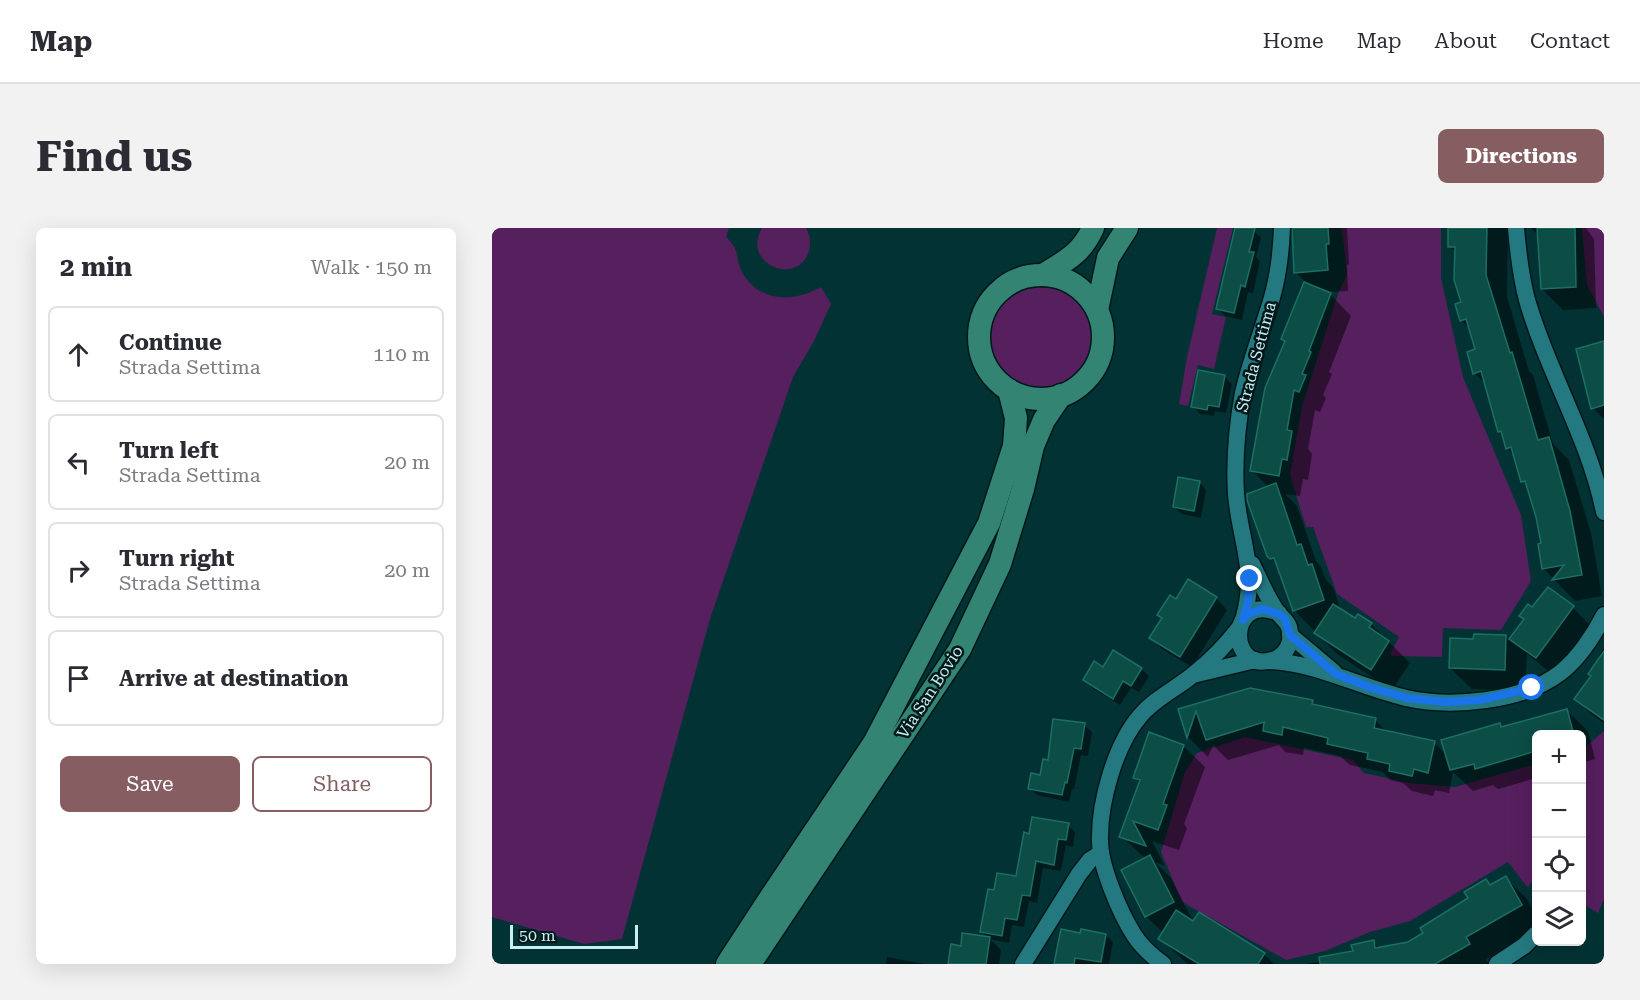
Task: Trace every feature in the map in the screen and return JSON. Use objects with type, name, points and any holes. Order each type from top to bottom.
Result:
[{"type":"main road","points":[[1043,275],[1066,261],[1085,245],[1093,228]]},
{"type":"main road","name":"Via San Bovio","points":[[1009,390],[1030,397],[1044,398],[1060,395],[1077,387],[1086,379],[1098,361],[1101,350],[1103,333],[1097,310],[1108,258],[1126,228]]},
{"type":"main road","points":[[1009,390],[995,378],[985,364],[980,348],[980,323],[991,301],[1007,285],[1026,277],[1043,275],[1057,277],[1079,288],[1097,310]]},
{"type":"main road","name":"Via San Bovio","points":[[727,964],[874,743],[989,523],[1014,446],[1016,418],[1009,390]]},
{"type":"main road","name":"Via San Bovio","points":[[750,964],[960,649],[1000,564],[1023,489],[1033,446],[1044,420],[1060,395]]},
{"type":"street","name":"Strada Settima","points":[[1262,661],[1242,651],[1238,636],[1248,602],[1250,579],[1236,494],[1236,446],[1243,393],[1272,298],[1282,228]]},
{"type":"street","points":[[1516,228],[1527,300],[1593,469],[1604,512]]},
{"type":"street","name":"Strada Settima","points":[[1248,558],[1279,614],[1285,619],[1290,635],[1336,674]]},
{"type":"street","name":"Strada Settima","points":[[1163,964],[1153,957],[1134,935],[1104,867],[1100,842],[1106,792],[1126,736],[1140,716],[1157,699],[1194,675],[1228,642],[1248,614],[1263,609],[1279,614]]},
{"type":"street","name":"Strada Settima","points":[[1194,675],[1262,661],[1291,662],[1336,674],[1407,698],[1445,702],[1480,700],[1532,688],[1562,672],[1591,638],[1604,615]]},
{"type":"street","points":[[1262,661],[1276,659],[1287,649],[1290,635]]},
{"type":"street","points":[[1023,964],[1079,873],[1090,860],[1101,853]]},
{"type":"street","points":[[1497,964],[1532,938]]},
{"type":"shaded area","points":[[492,228],[729,228],[726,237],[734,247],[740,269],[750,284],[769,295],[779,297],[800,295],[821,287],[831,304],[814,341],[793,377],[710,619],[622,939],[584,944],[492,917]]},
{"type":"shaded area","points":[[762,228],[806,228],[810,245],[803,262],[794,268],[784,269],[774,267],[765,261],[759,252],[758,241]]},
{"type":"shaded area","points":[[1217,228],[1233,228],[1212,314],[1226,317],[1214,369],[1198,365],[1188,406],[1179,404],[1187,357]]},
{"type":"shaded area","points":[[1342,228],[1441,228],[1441,278],[1463,377],[1521,515],[1531,581],[1501,630],[1443,628],[1442,657],[1392,656],[1390,654],[1399,637],[1337,594],[1313,527],[1306,527],[1290,475],[1302,406],[1338,294],[1347,274]]},
{"type":"shaded area","points":[[1582,228],[1604,228],[1604,317],[1587,285]]},
{"type":"shaded area","points":[[1041,285],[1061,289],[1078,300],[1089,317],[1093,337],[1089,357],[1078,374],[1061,385],[1041,389],[1021,385],[1004,374],[993,357],[989,337],[993,317],[1004,300],[1021,289]]},
{"type":"shaded area","points":[[1604,731],[1604,899],[1598,913],[1586,906],[1586,747]]},
{"type":"shaded area","points":[[1245,737],[1353,760],[1364,773],[1409,783],[1455,787],[1532,765],[1532,881],[1528,888],[1508,862],[1410,921],[1370,932],[1325,951],[1286,960],[1182,902],[1161,852],[1185,772],[1197,753]]},
{"type":"building","points":[[1235,228],[1255,228],[1249,252],[1254,252],[1245,287],[1241,285],[1234,313],[1216,309]]},
{"type":"building","points":[[1292,228],[1328,228],[1329,244],[1326,244],[1328,270],[1294,273]]},
{"type":"building","points":[[1448,228],[1487,228],[1486,275],[1538,440],[1549,437],[1570,511],[1582,575],[1552,580],[1564,565],[1542,569],[1538,544],[1541,543],[1536,517],[1525,481],[1521,482],[1511,447],[1506,449],[1501,431],[1498,432],[1481,371],[1473,374],[1467,352],[1475,349],[1466,319],[1460,321],[1455,304],[1461,302],[1454,280],[1455,247],[1448,247]]},
{"type":"building","points":[[1537,228],[1575,228],[1576,287],[1541,289]]},
{"type":"building","points":[[1304,282],[1331,293],[1309,351],[1311,352],[1302,374],[1306,375],[1299,392],[1294,390],[1287,430],[1292,431],[1287,460],[1282,459],[1279,476],[1250,471],[1265,388],[1285,341],[1281,339]]},
{"type":"building","points":[[1604,341],[1604,405],[1591,409],[1576,349]]},
{"type":"building","points":[[1198,370],[1225,375],[1219,407],[1208,405],[1207,410],[1191,407]]},
{"type":"building","points":[[1178,477],[1200,481],[1194,511],[1173,507]]},
{"type":"building","points":[[1276,483],[1297,545],[1301,544],[1308,565],[1312,564],[1324,600],[1293,611],[1274,558],[1270,559],[1267,556],[1247,500],[1247,494]]},
{"type":"building","points":[[1188,579],[1217,597],[1180,657],[1149,638],[1162,618],[1157,615],[1170,595],[1176,599]]},
{"type":"building","points":[[1548,587],[1574,606],[1536,658],[1509,639],[1524,619],[1519,616],[1528,604],[1532,607]]},
{"type":"building","points":[[1333,604],[1355,618],[1358,614],[1372,623],[1369,627],[1389,641],[1371,670],[1314,633]]},
{"type":"building","points":[[1474,634],[1506,635],[1505,670],[1449,668],[1450,638],[1473,639]]},
{"type":"building","points":[[1113,650],[1142,668],[1131,686],[1123,681],[1113,699],[1083,680],[1094,661],[1103,667]]},
{"type":"building","points":[[1604,651],[1604,720],[1574,699],[1591,676],[1588,674]]},
{"type":"building","points":[[1250,688],[1313,700],[1312,704],[1376,718],[1374,728],[1435,741],[1428,773],[1414,769],[1412,776],[1389,771],[1390,764],[1367,759],[1368,753],[1327,744],[1328,738],[1283,727],[1282,735],[1263,731],[1264,722],[1206,740],[1196,711],[1187,738],[1178,709]]},
{"type":"building","points":[[1567,709],[1573,730],[1532,730],[1532,752],[1475,769],[1474,764],[1450,770],[1441,740],[1500,723],[1501,727]]},
{"type":"building","points":[[1053,719],[1085,723],[1081,749],[1074,748],[1067,783],[1065,782],[1062,795],[1028,789],[1031,773],[1040,775],[1043,759],[1048,760]]},
{"type":"building","points":[[1149,732],[1184,745],[1163,804],[1167,805],[1158,830],[1133,821],[1146,846],[1119,837],[1140,780],[1133,778]]},
{"type":"building","points":[[1032,817],[1069,823],[1066,840],[1058,839],[1054,865],[1036,861],[1030,896],[1022,895],[1017,920],[1005,918],[1002,936],[980,932],[988,889],[994,890],[997,873],[1016,876],[1024,832],[1029,834]]},
{"type":"building","points":[[1150,855],[1174,902],[1145,917],[1121,870]]},
{"type":"building","points":[[1506,876],[1522,905],[1466,937],[1470,944],[1435,964],[1320,964],[1319,957],[1353,951],[1351,945],[1374,940],[1375,948],[1408,942],[1423,933],[1420,928],[1468,898],[1464,892],[1486,879],[1490,885]]},
{"type":"building","points":[[1176,910],[1193,921],[1199,912],[1265,953],[1258,964],[1199,964],[1158,939]]},
{"type":"building","points":[[1061,929],[1080,933],[1081,929],[1106,934],[1101,962],[1075,958],[1074,964],[1054,964]]},
{"type":"building","points":[[962,933],[990,937],[986,964],[948,964],[951,944],[961,946]]},
{"type":"route","points":[[1250,579],[1248,602],[1243,620],[1248,614],[1263,609],[1279,614],[1285,619],[1290,635],[1336,674],[1369,687],[1407,698],[1445,702],[1480,700],[1532,688]]}]
